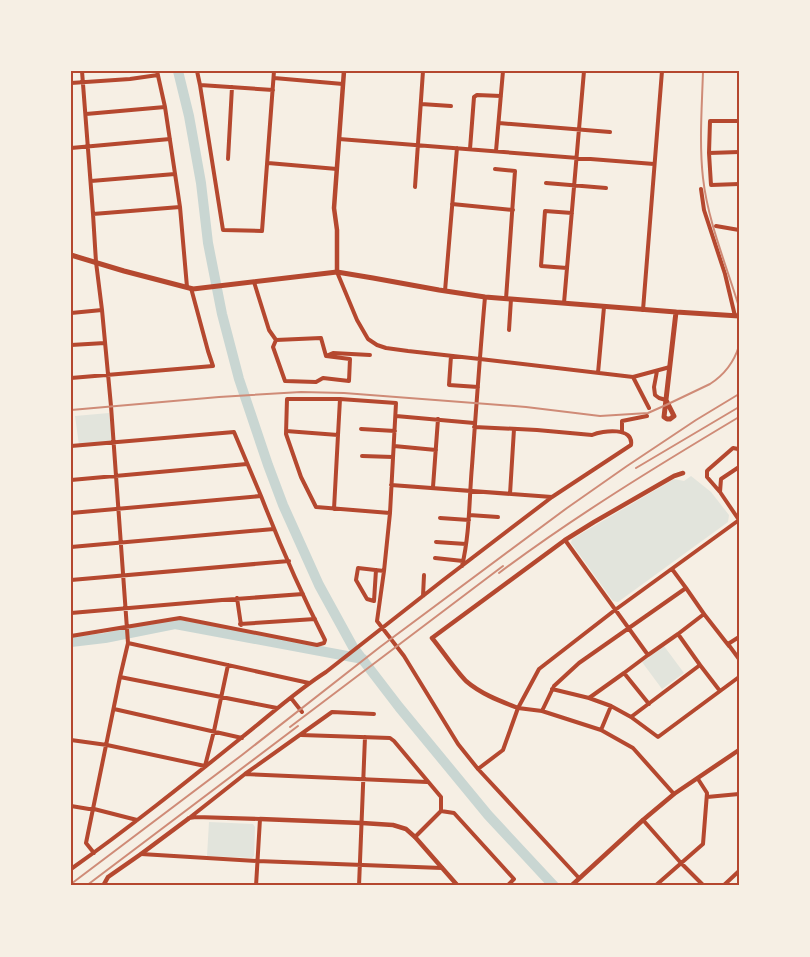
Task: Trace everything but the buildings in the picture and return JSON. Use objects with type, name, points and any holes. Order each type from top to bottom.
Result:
[{"type":"main road","points":[[71,255],[190,288],[337,272],[485,297],[737,316]]},
{"type":"main road","points":[[666,400],[676,312]]},
{"type":"street","points":[[82,71],[94,214],[96,262],[108,376],[128,628],[128,643],[86,843],[94,853]]},
{"type":"street","points":[[197,71],[223,230],[262,231],[274,71]]},
{"type":"street","points":[[344,71],[334,208],[337,230],[337,272],[357,320],[371,342],[396,350],[633,377],[670,367]]},
{"type":"street","points":[[415,187],[423,71]]},
{"type":"street","points":[[496,151],[503,71]]},
{"type":"street","points":[[564,303],[584,71]]},
{"type":"street","points":[[643,310],[662,71]]},
{"type":"street","points":[[71,83],[157,73],[170,139],[190,288],[213,366],[71,378]]},
{"type":"street","points":[[274,78],[343,84]]},
{"type":"street","points":[[200,85],[273,90]]},
{"type":"street","points":[[228,159],[232,87]]},
{"type":"street","points":[[470,149],[474,97],[476,95],[501,96]]},
{"type":"street","points":[[421,104],[450,106]]},
{"type":"street","points":[[86,114],[165,107]]},
{"type":"street","points":[[739,121],[710,121],[709,152],[711,185],[739,184]]},
{"type":"street","points":[[499,123],[610,132]]},
{"type":"street","points":[[71,148],[170,139]]},
{"type":"street","points":[[339,139],[654,164]]},
{"type":"street","points":[[445,291],[456,148]]},
{"type":"street","points":[[709,152],[739,152]]},
{"type":"street","points":[[268,163],[337,169]]},
{"type":"street","points":[[495,169],[515,171],[508,299],[509,330]]},
{"type":"street","points":[[91,181],[175,174]]},
{"type":"street","points":[[546,183],[606,188]]},
{"type":"street","points":[[701,190],[704,210],[737,316]]},
{"type":"street","points":[[452,204],[513,210]]},
{"type":"street","points":[[94,214],[180,207]]},
{"type":"street","points":[[567,268],[541,266],[544,211],[572,213]]},
{"type":"street","points":[[716,226],[739,230]]},
{"type":"street","points":[[254,282],[269,330],[276,340]]},
{"type":"street","points":[[462,566],[469,517],[474,425],[485,297]]},
{"type":"street","points":[[598,373],[604,307]]},
{"type":"street","points":[[71,313],[102,310]]},
{"type":"street","points":[[276,340],[321,338],[326,356]]},
{"type":"street","points":[[276,340],[273,347],[285,381],[316,382],[324,378],[349,380],[350,359],[326,356]]},
{"type":"street","points":[[71,345],[105,343]]},
{"type":"street","points":[[326,356],[333,353],[370,355]]},
{"type":"street","points":[[451,356],[449,385],[478,387]]},
{"type":"street","points":[[657,370],[654,387],[655,395],[666,400]]},
{"type":"street","points":[[633,377],[649,408]]},
{"type":"street","points":[[390,513],[316,507],[300,477],[286,434],[287,399],[340,399],[396,403],[390,513],[377,621],[404,656],[458,744],[478,769],[578,880]]},
{"type":"street","points":[[334,509],[340,399]]},
{"type":"street","points":[[71,869],[138,820],[309,683],[326,672],[552,497],[631,445],[632,441],[622,431],[592,435],[514,429],[438,419],[396,416]]},
{"type":"street","points":[[622,431],[622,421],[647,416]]},
{"type":"street","points":[[433,488],[438,419]]},
{"type":"street","points":[[361,428],[395,432]]},
{"type":"street","points":[[510,494],[514,429]]},
{"type":"street","points":[[286,431],[338,435]]},
{"type":"street","points":[[71,446],[234,432],[288,561],[326,640],[324,643],[317,645],[180,618],[71,636]]},
{"type":"street","points":[[394,446],[436,450]]},
{"type":"street","points":[[478,769],[503,750],[518,708],[539,669],[615,610],[739,520],[720,492],[706,478],[708,470],[733,449],[739,452]]},
{"type":"street","points":[[362,456],[393,457]]},
{"type":"street","points":[[71,480],[247,464]]},
{"type":"street","points":[[720,492],[721,479],[739,468]]},
{"type":"street","points":[[674,794],[633,748],[601,730],[542,711],[518,708],[495,699],[475,688],[464,679],[432,638],[565,540],[674,476],[683,473]]},
{"type":"street","points":[[391,485],[552,497]]},
{"type":"street","points":[[71,513],[261,496]]},
{"type":"street","points":[[440,518],[498,517]]},
{"type":"street","points":[[71,546],[274,529]]},
{"type":"street","points":[[565,540],[648,655]]},
{"type":"street","points":[[436,542],[466,544]]},
{"type":"street","points":[[435,558],[463,560]]},
{"type":"street","points":[[71,580],[288,561]]},
{"type":"street","points":[[376,570],[374,600],[367,599],[356,580],[358,568],[376,570],[384,571]]},
{"type":"street","points":[[672,569],[739,658]]},
{"type":"street","points":[[423,596],[424,575]]},
{"type":"street","points":[[542,711],[554,686],[579,663],[686,588]]},
{"type":"street","points":[[71,613],[303,594]]},
{"type":"street","points":[[237,598],[241,630]]},
{"type":"street","points":[[589,698],[704,614]]},
{"type":"street","points":[[240,624],[315,619]]},
{"type":"street","points":[[678,634],[720,691]]},
{"type":"street","points":[[729,646],[728,644],[739,637]]},
{"type":"street","points":[[128,643],[309,683]]},
{"type":"street","points":[[206,766],[228,665]]},
{"type":"street","points":[[631,717],[700,665]]},
{"type":"street","points":[[624,674],[649,704]]},
{"type":"street","points":[[120,677],[278,708]]},
{"type":"street","points":[[552,690],[589,698],[611,706],[631,717],[658,737],[739,677]]},
{"type":"street","points":[[291,698],[302,712]]},
{"type":"street","points":[[601,730],[611,706]]},
{"type":"street","points":[[114,709],[242,738]]},
{"type":"street","points":[[103,886],[108,877],[188,819],[245,774],[332,712],[374,714]]},
{"type":"street","points":[[301,735],[390,738],[394,741],[441,797],[441,811],[415,837]]},
{"type":"street","points":[[358,886],[365,737]]},
{"type":"street","points":[[71,740],[107,745],[206,766]]},
{"type":"street","points":[[571,886],[674,794],[739,750]]},
{"type":"street","points":[[245,774],[428,782]]},
{"type":"street","points":[[655,886],[703,844],[707,793],[698,779]]},
{"type":"street","points":[[707,797],[739,794]]},
{"type":"street","points":[[71,806],[94,809],[138,820]]},
{"type":"street","points":[[441,811],[454,813],[514,880],[507,886]]},
{"type":"street","points":[[188,819],[196,817],[362,823],[406,829],[458,886]]},
{"type":"street","points":[[256,886],[260,819]]},
{"type":"street","points":[[643,820],[704,886]]},
{"type":"street","points":[[140,854],[257,861],[442,868]]},
{"type":"street","points":[[723,886],[739,871]]},
{"type":"shaded area","points":[[109,413],[113,442],[79,445],[75,416]]},
{"type":"shaded area","points":[[691,476],[711,492],[729,515],[728,522],[618,602],[613,601],[571,543],[572,539],[674,479],[684,481]]},
{"type":"shaded area","points":[[664,646],[684,673],[662,689],[642,662]]},
{"type":"shaded area","points":[[209,822],[253,824],[255,827],[254,856],[252,858],[207,856]]},
{"type":"waterway","points":[[178,71],[189,116],[201,183],[208,243],[222,314],[239,379],[283,505],[319,585],[353,647],[399,707],[488,815],[554,886]]},
{"type":"waterway","points":[[71,642],[105,638],[175,624],[363,659]]},
{"type":"railway","points":[[703,71],[701,151],[705,194],[713,227],[739,307]]},
{"type":"railway","points":[[71,410],[301,392],[344,393],[526,407],[600,416],[648,413],[710,384],[731,363],[739,346]]},
{"type":"railway","points":[[71,884],[242,755],[380,647],[567,508],[696,420],[739,394]]},
{"type":"railway","points":[[636,468],[739,407]]},
{"type":"railway","points":[[499,573],[587,512],[739,417]]},
{"type":"railway","points":[[290,727],[503,566]]},
{"type":"railway","points":[[86,886],[298,726]]}]
